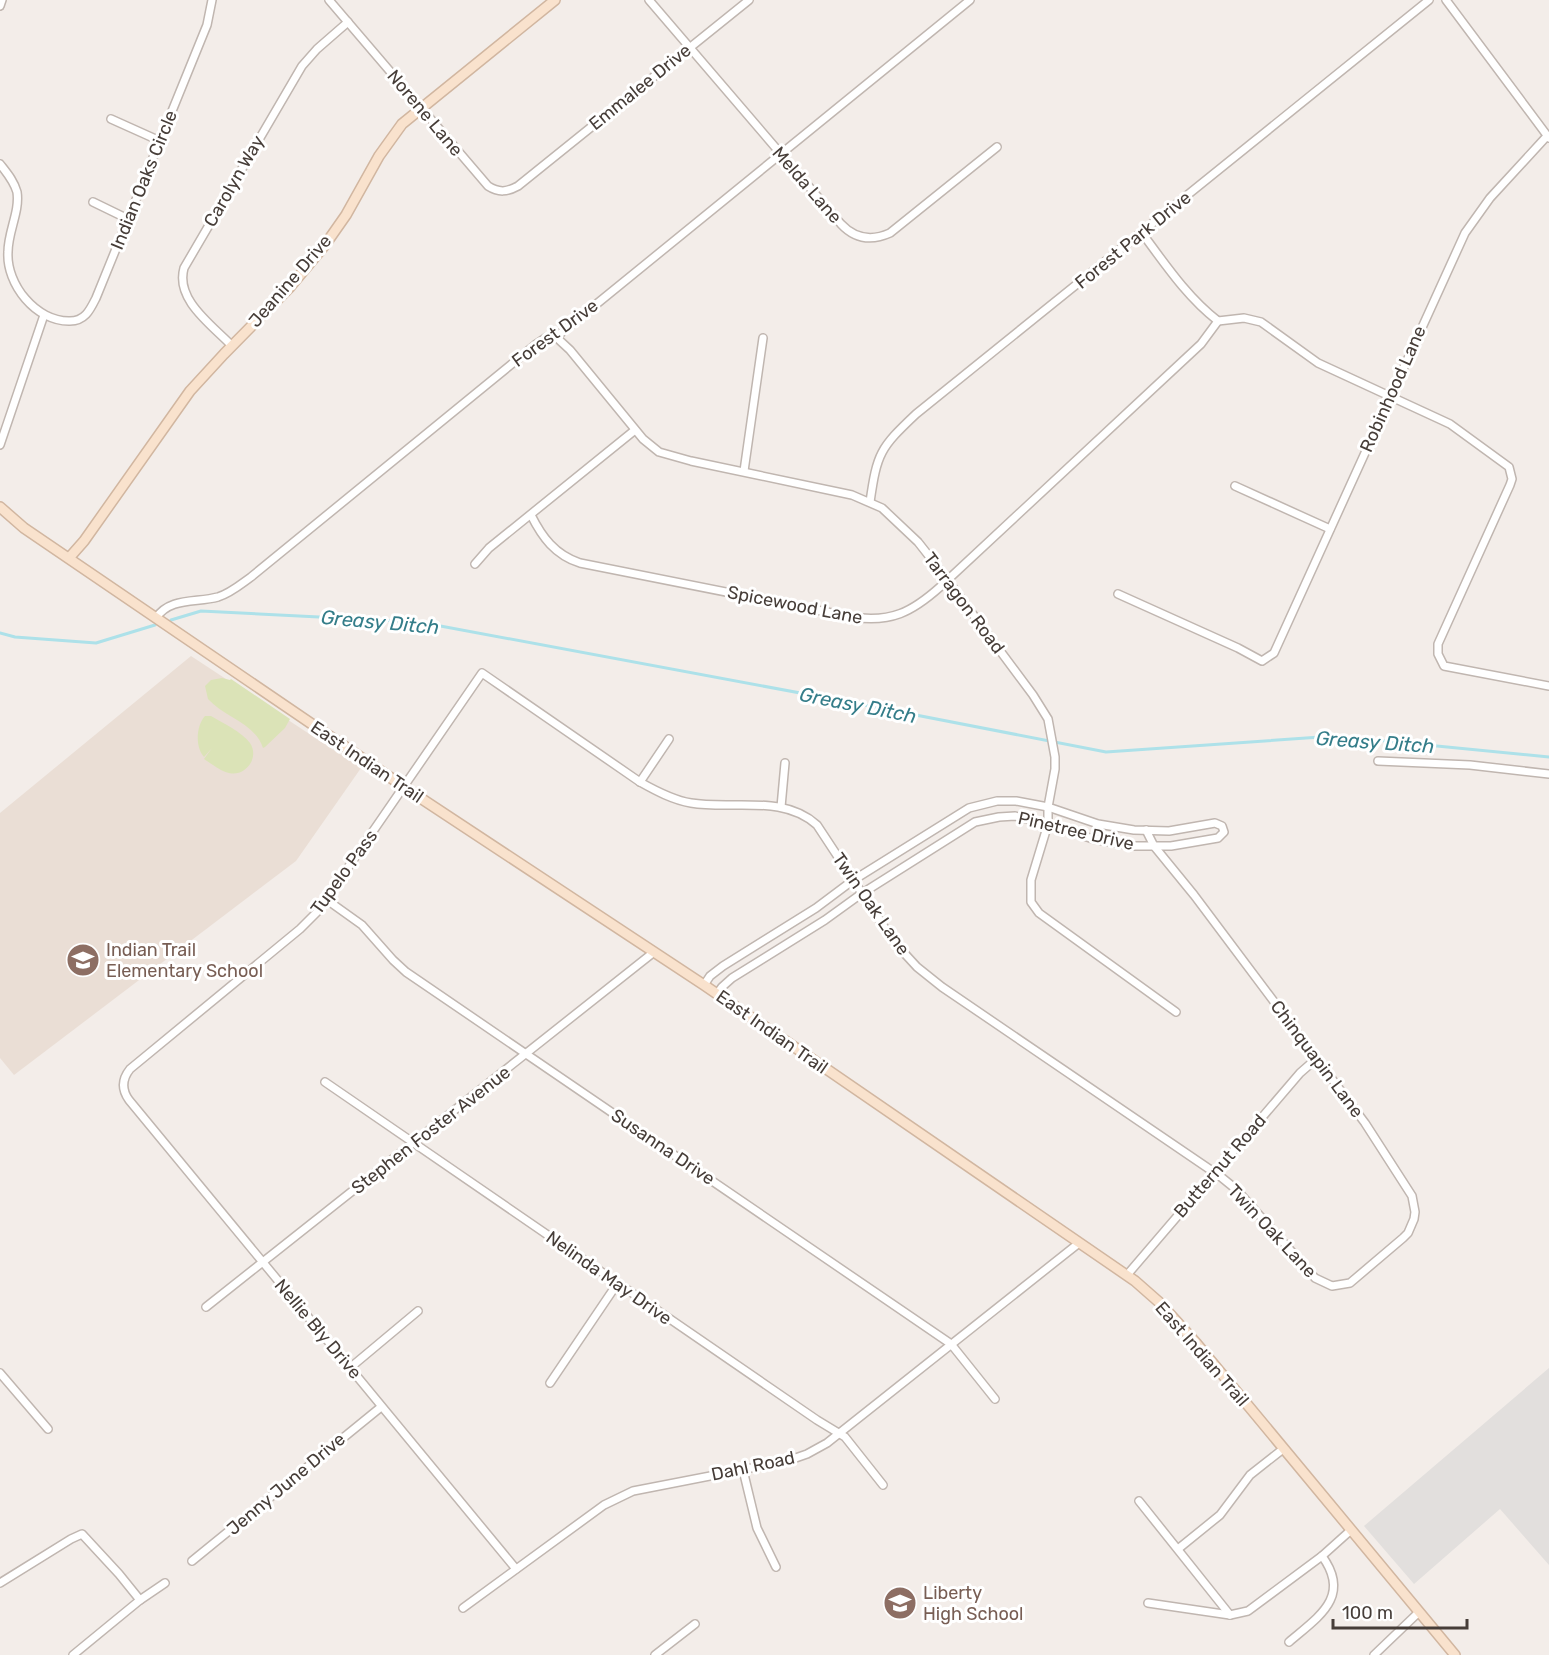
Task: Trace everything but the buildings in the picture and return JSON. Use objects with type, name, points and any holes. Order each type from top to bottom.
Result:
[{"type":"main road","name":"Jeanine Drive","points":[[69,558],[84,541],[190,391],[311,263],[346,215],[390,140],[402,124],[555,0]]},
{"type":"main road","name":"East Indian Trail","points":[[0,507],[24,528],[156,618],[405,787],[704,985],[1127,1275],[1179,1323],[1455,1655]]},
{"type":"street","points":[[0,6],[2,0]]},
{"type":"street","name":"Indian Oaks Circle","points":[[44,315],[58,320],[73,321],[89,312],[207,25],[212,0]]},
{"type":"street","name":"Norene Lane","points":[[329,0],[488,186],[499,191],[510,190],[532,174]]},
{"type":"street","name":"Melda Lane","points":[[649,0],[847,230],[855,235],[873,238],[890,233],[997,147]]},
{"type":"street","name":"Emmalee Drive","points":[[532,174],[748,0]]},
{"type":"street","name":"Forest Drive","points":[[156,618],[161,610],[172,604],[219,597],[235,588],[535,345],[547,337],[556,337],[970,0]]},
{"type":"street","name":"Forest Park Drive","points":[[870,502],[878,457],[895,434],[916,414],[1429,0]]},
{"type":"street","points":[[1446,0],[1548,137]]},
{"type":"street","name":"Carolyn Way","points":[[232,346],[188,299],[183,286],[184,268],[296,75],[317,49],[348,22]]},
{"type":"street","points":[[111,119],[160,141]]},
{"type":"street","name":"Robinhood Lane","points":[[1118,594],[1262,661],[1274,653],[1465,233],[1490,198],[1548,137]]},
{"type":"street","points":[[0,164],[12,180],[17,193],[15,219],[8,250],[9,267],[22,294],[44,315],[0,445]]},
{"type":"street","points":[[93,202],[128,219]]},
{"type":"street","points":[[1142,233],[1188,294],[1218,321],[1244,318],[1261,322],[1318,363],[1450,424],[1509,467],[1512,474],[1510,485],[1437,650],[1444,666],[1549,686]]},
{"type":"street","name":"Spicewood Lane","points":[[531,515],[548,543],[560,554],[573,560],[852,617],[874,619],[904,613],[922,603],[1201,344],[1218,321]]},
{"type":"street","name":"Tarragon Road","points":[[556,337],[570,350],[635,430],[654,449],[665,454],[852,495],[882,508],[906,530],[947,580],[1045,711],[1055,757],[1055,770],[1048,807],[1048,824],[1031,880],[1031,902],[1039,914],[1176,1012]]},
{"type":"street","points":[[744,471],[763,338]]},
{"type":"street","points":[[475,564],[489,548],[635,430]]},
{"type":"street","points":[[1235,486],[1330,529]]},
{"type":"street","name":"Tupelo Pass","points":[[123,1088],[130,1069],[300,929],[327,900],[482,673]]},
{"type":"street","name":"Twin Oak Lane","points":[[482,673],[640,782],[660,793],[694,804],[781,807],[804,814],[817,825],[852,881],[900,950],[942,987],[1215,1173],[1237,1190],[1315,1278],[1332,1286],[1345,1285]]},
{"type":"street","points":[[640,782],[669,739]]},
{"type":"street","points":[[1378,760],[1470,765],[1549,774]]},
{"type":"street","points":[[781,807],[785,763]]},
{"type":"street","name":"Pinetree Drive","points":[[704,985],[710,976],[723,966],[816,908],[852,881],[969,808],[997,801],[1016,801],[1048,807],[1098,824],[1124,829],[1169,831],[1215,823],[1221,826],[1224,832],[1218,838],[1206,841],[1171,846],[1133,846],[1093,839],[1015,816],[999,816],[975,822],[732,978],[717,994]]},
{"type":"street","name":"Chinquapin Lane","points":[[1146,830],[1154,846],[1209,914],[1365,1123],[1405,1184],[1414,1204],[1414,1220],[1408,1233],[1345,1285]]},
{"type":"street","name":"Susanna Drive","points":[[327,900],[362,925],[406,972],[951,1344],[995,1399]]},
{"type":"street","name":"Stephen Foster Avenue","points":[[206,1307],[654,952]]},
{"type":"street","name":"Butternut Road","points":[[1127,1275],[1300,1073],[1316,1059]]},
{"type":"street","name":"Nelinda May Drive","points":[[325,1082],[617,1284],[838,1433],[849,1441],[883,1485]]},
{"type":"street","name":"Nellie Bly Drive","points":[[123,1088],[129,1100],[516,1569]]},
{"type":"street","name":"Dahl Road","points":[[463,1608],[604,1505],[622,1496],[654,1486],[787,1461],[807,1454],[827,1443],[1079,1243]]},
{"type":"street","points":[[550,1383],[617,1284]]},
{"type":"street","points":[[351,1367],[418,1311]]},
{"type":"street","points":[[0,1373],[48,1429]]},
{"type":"street","name":"Jenny June Drive","points":[[192,1562],[381,1407]]},
{"type":"street","points":[[1178,1549],[1220,1515],[1250,1475],[1283,1449]]},
{"type":"street","points":[[743,1470],[757,1528],[776,1568]]},
{"type":"street","points":[[1139,1501],[1230,1615]]},
{"type":"street","points":[[1148,1603],[1230,1615],[1240,1614],[1248,1611],[1322,1556],[1352,1530]]},
{"type":"street","points":[[0,1583],[82,1534],[140,1600]]},
{"type":"street","points":[[1289,1642],[1324,1612],[1333,1595],[1333,1576],[1322,1556]]},
{"type":"street","points":[[73,1655],[165,1582]]},
{"type":"street","points":[[1374,1655],[1419,1612]]},
{"type":"street","points":[[655,1655],[695,1623]]},
{"type":"shaded area","name":"Indian Trail Elementary School","points":[[191,656],[361,768],[296,861],[14,1075],[0,1058],[0,813]]},
{"type":"shaded area","points":[[1549,1368],[1549,1565],[1500,1509],[1414,1584],[1364,1526]]},
{"type":"green space","points":[[231,679],[290,719],[285,728],[265,747],[263,748],[259,739],[246,726],[208,699],[205,686],[211,680]]},
{"type":"green space","points":[[205,716],[211,716],[232,728],[250,743],[253,755],[245,769],[229,773],[204,759],[212,748],[204,757],[199,748],[198,731]]},
{"type":"waterway","name":"Greasy Ditch","points":[[171,620],[201,611],[419,622],[1106,752],[1335,736],[1549,757]]},
{"type":"waterway","name":"Greasy Ditch","points":[[0,633],[15,637],[96,643],[155,625]]},
{"type":"place","name":"Indian Trail Elementary School","points":[[83,960]]},
{"type":"place","name":"Liberty High School","points":[[900,1603]]}]
